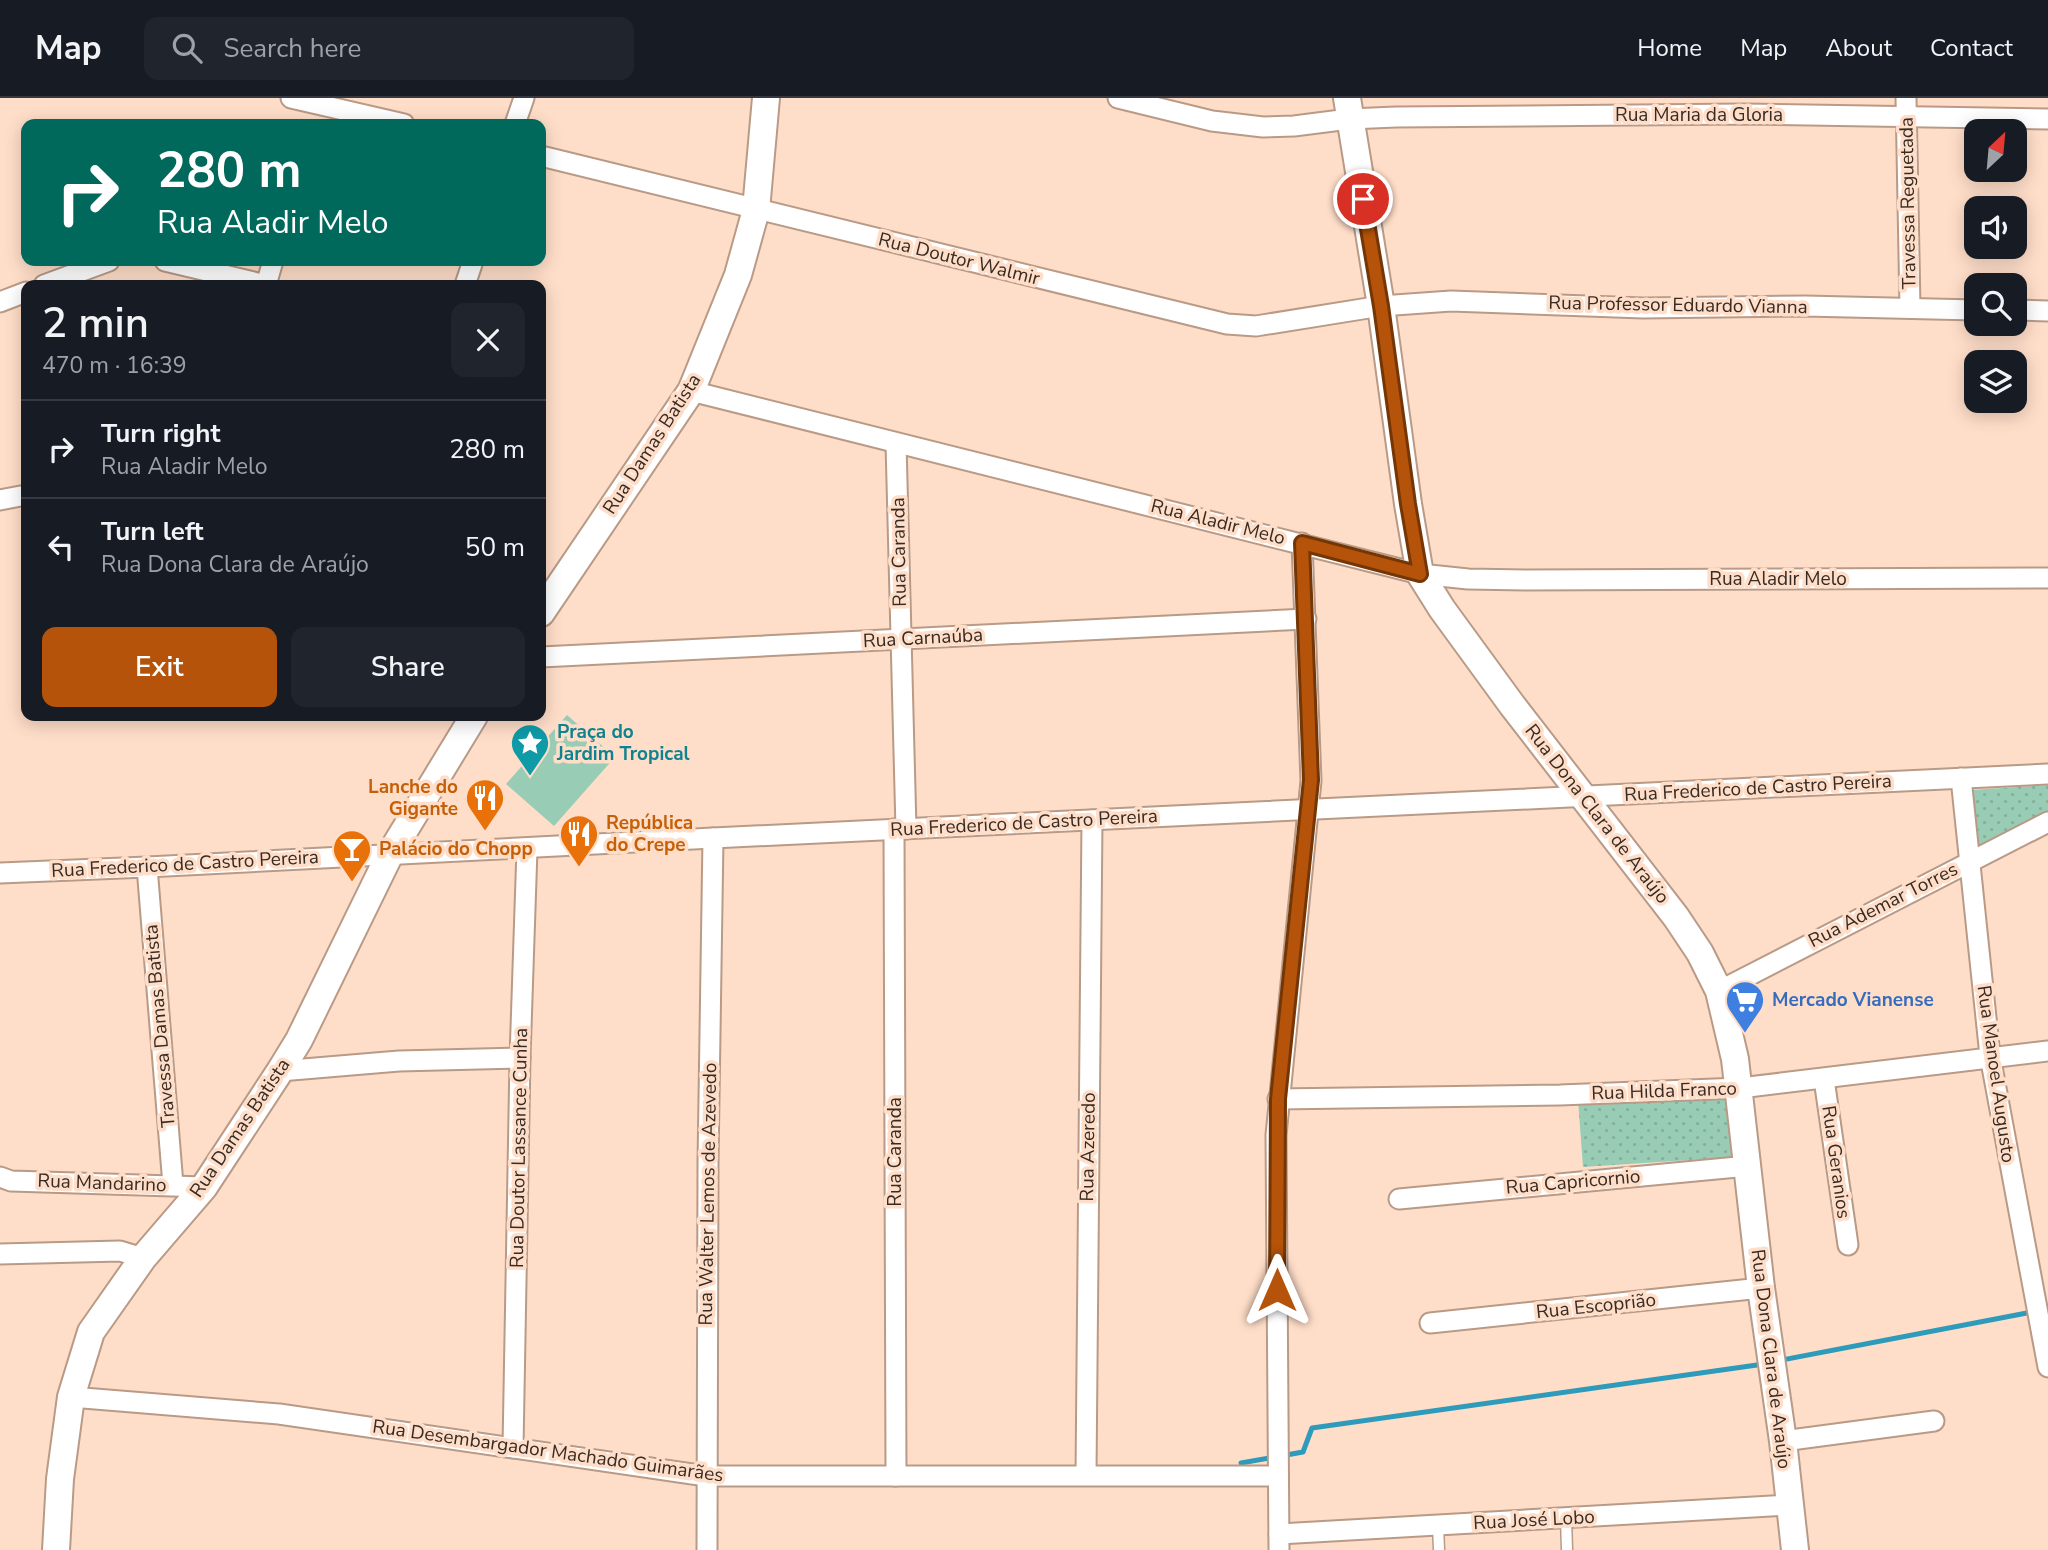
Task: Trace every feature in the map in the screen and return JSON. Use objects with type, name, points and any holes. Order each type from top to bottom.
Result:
[{"type":"main road","name":"Rua Damas Batista","points":[[546,606],[691,391],[738,275],[756,210],[766,98]]},
{"type":"main road","name":"Rua Dona Clara de Araújo","points":[[1348,108],[1381,306],[1420,574],[1496,683],[1676,917],[1700,953],[1718,990],[1731,1035],[1740,1088],[1761,1289],[1783,1441],[1795,1550]]},
{"type":"main road","name":"Rua Damas Batista","points":[[56,1550],[60,1479],[71,1397],[91,1332],[143,1258],[204,1187],[280,1072],[390,854],[471,721]]},
{"type":"street","points":[[291,98],[321,102],[385,119]]},
{"type":"street","points":[[517,119],[524,98]]},
{"type":"street","name":"Rua Maria da Gloria","points":[[1118,98],[1212,121],[1263,127],[1294,126],[1348,108],[1906,107],[2048,119]]},
{"type":"street","points":[[316,119],[321,102]]},
{"type":"street","name":"Travessa Reguetada","points":[[1906,107],[1910,308]]},
{"type":"street","name":"Rua Doutor Walmir","points":[[546,157],[1227,324],[1256,326],[1381,306]]},
{"type":"street","points":[[58,280],[95,266]]},
{"type":"street","points":[[186,266],[245,280]]},
{"type":"street","points":[[0,302],[21,294]]},
{"type":"street","name":"Rua Professor Eduardo Vianna","points":[[1381,306],[1451,301],[1643,308],[1964,310]]},
{"type":"street","points":[[2027,310],[2048,311]]},
{"type":"street","name":"Rua Aladir Melo","points":[[691,391],[1420,574],[1468,579],[1525,580],[2048,578]]},
{"type":"street","name":"Rua Caranda","points":[[896,443],[901,639],[896,1476]]},
{"type":"street","points":[[0,500],[21,496]]},
{"type":"street","points":[[1279,1542],[1276,1149],[1278,1099],[1311,780],[1302,543]]},
{"type":"street","name":"Rua Carnaúba","points":[[546,657],[1306,620]]},
{"type":"street","name":"Rua Frederico de Castro Pereira","points":[[0,873],[2048,774]]},
{"type":"street","name":"Rua Manoel Augusto","points":[[1961,778],[1990,1056],[2039,1303],[2048,1367]]},
{"type":"street","name":"Rua Azeredo","points":[[1086,1475],[1092,820]]},
{"type":"street","name":"Rua Ademar Torres","points":[[1718,990],[2048,822]]},
{"type":"street","name":"Rua Walter Lemos de Azevedo","points":[[707,1550],[713,838]]},
{"type":"street","name":"Rua Doutor Lassance Cunha","points":[[513,1448],[520,1058],[527,849]]},
{"type":"street","name":"Travessa Damas Batista","points":[[147,867],[173,1185]]},
{"type":"street","name":"Rua Hilda Franco","points":[[1278,1099],[1560,1095],[1740,1088],[2048,1051]]},
{"type":"street","points":[[280,1072],[399,1061],[520,1058]]},
{"type":"street","name":"Rua Geranios","points":[[1824,1079],[1848,1245]]},
{"type":"street","name":"Rua Capricornio","points":[[1399,1199],[1748,1166]]},
{"type":"street","name":"Rua Mandarino","points":[[0,1177],[11,1181],[204,1187]]},
{"type":"street","points":[[0,1254],[120,1251],[143,1258]]},
{"type":"street","name":"Rua Escoprião","points":[[1430,1322],[1761,1289]]},
{"type":"street","name":"Rua Desembargador Machado Guimarães","points":[[71,1397],[279,1414],[706,1476],[1086,1475],[1278,1465]]},
{"type":"street","points":[[1783,1441],[1934,1421]]},
{"type":"street","name":"Rua José Lobo","points":[[1279,1542],[1438,1525],[1790,1505]]},
{"type":"lane","points":[[1566,1518],[1567,1550]]},
{"type":"lane","points":[[1438,1525],[1439,1550]]},
{"type":"green space","points":[[567,715],[615,757],[554,826],[506,784]]},
{"type":"green space","points":[[2048,785],[2048,813],[1976,851],[1970,790]]},
{"type":"green space","points":[[1728,1097],[1736,1157],[1583,1167],[1578,1100]]},
{"type":"waterway","points":[[1777,1361],[2032,1312]]},
{"type":"waterway","points":[[1241,1463],[1303,1452],[1312,1428],[1764,1364]]},
{"type":"place","name":"Praça do Jardim Tropical","points":[[530,777]]},
{"type":"place","name":"Lanche do Gigante","points":[[485,832]]},
{"type":"place","name":"República do Crepe","points":[[579,868]]},
{"type":"place","name":"Palácio do Chopp","points":[[352,883]]},
{"type":"place","name":"Mercado Vianense","points":[[1745,1034]]},
{"type":"route","points":[[1277,1290],[1278,1099],[1311,780],[1302,543],[1420,574],[1413,542],[1381,306],[1363,199]]}]
